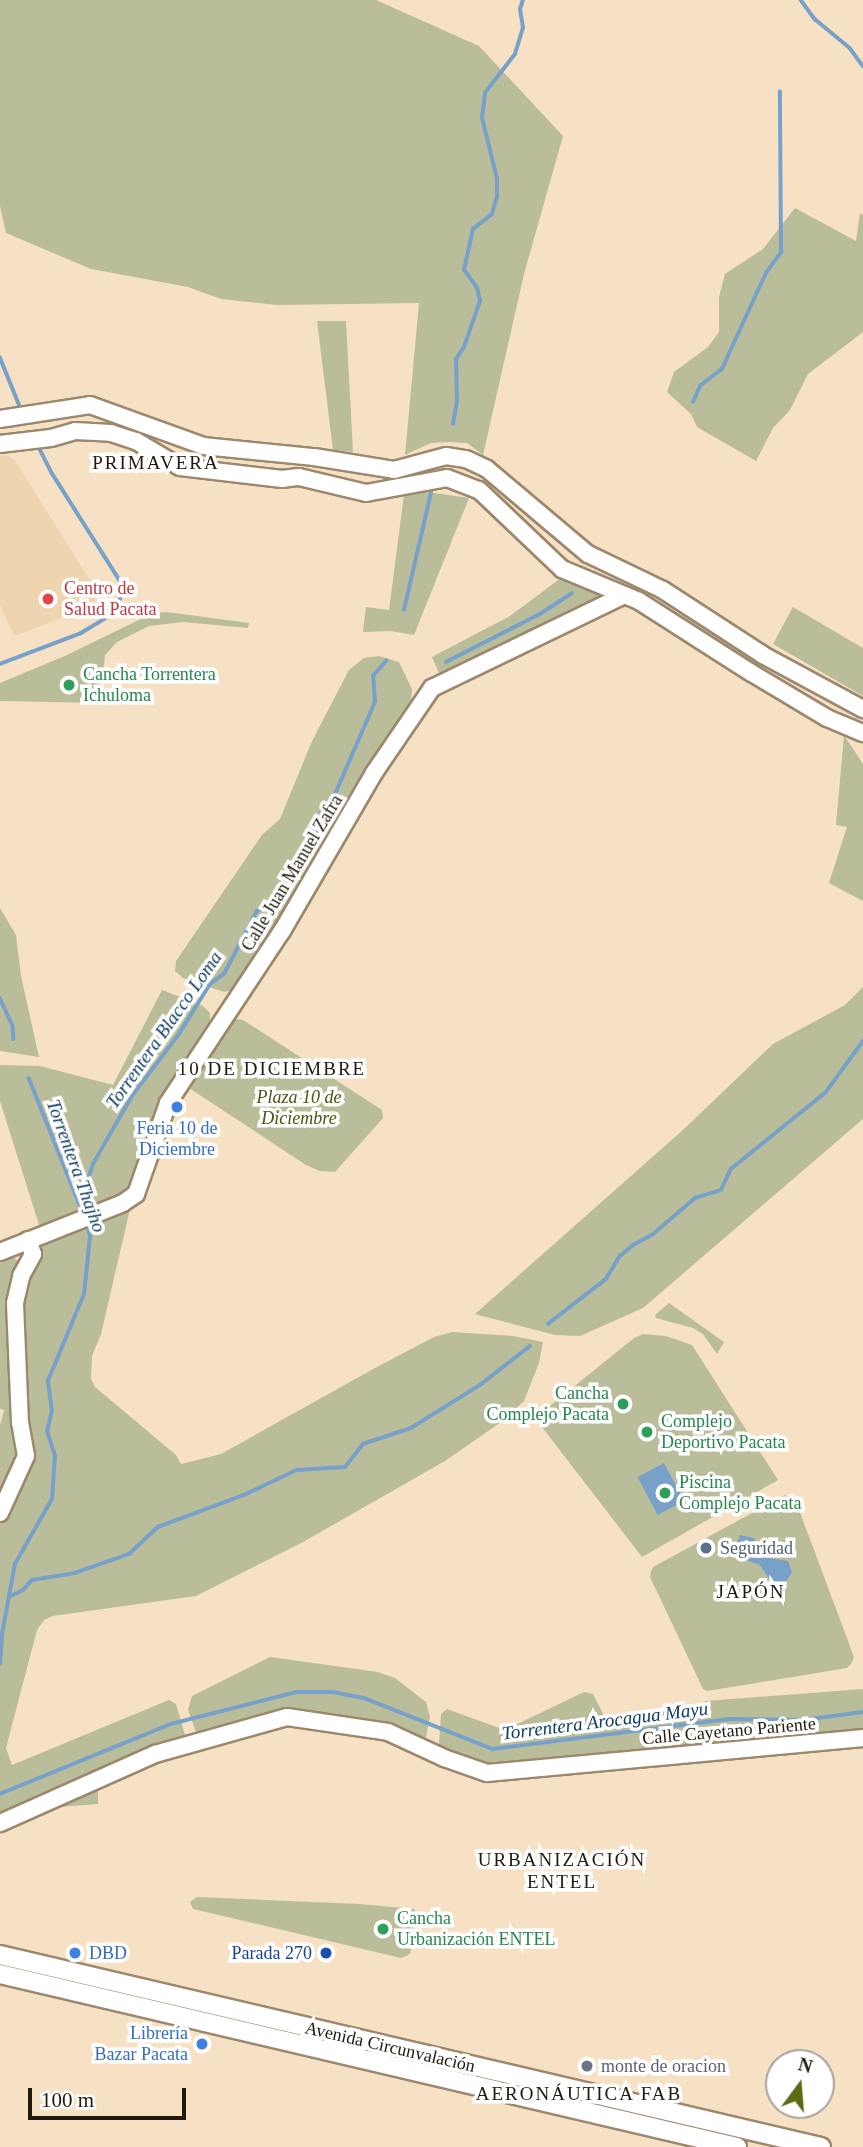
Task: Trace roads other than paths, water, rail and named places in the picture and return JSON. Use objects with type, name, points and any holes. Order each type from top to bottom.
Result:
[{"type":"main road","name":"Avenida Circunvalación","points":[[0,1955],[821,2147]]},
{"type":"main road","name":"Avenida Circunvalación","points":[[0,1974],[737,2147]]},
{"type":"street","points":[[0,419],[90,405],[203,446],[314,457],[394,470],[446,457],[466,459],[487,469],[588,554],[663,590],[762,655],[863,709]]},
{"type":"street","points":[[0,444],[51,438],[75,431],[111,433],[136,441],[180,467],[282,479],[299,477],[366,493],[447,478],[479,490],[562,569],[639,601],[827,718],[863,733]]},
{"type":"street","points":[[639,601],[663,590]]},
{"type":"street","name":"Calle Juan Manuel Zafra","points":[[28,1240],[91,1216],[136,1194],[168,1103],[282,931],[374,773],[402,738],[432,688],[622,596]]},
{"type":"street","points":[[827,718],[839,698]]},
{"type":"street","points":[[0,1252],[28,1240],[33,1254],[22,1276],[15,1303],[20,1423],[26,1456],[0,1513]]},
{"type":"street","name":"Calle Cayetano Pariente","points":[[0,1823],[155,1754],[287,1717],[388,1732],[473,1770],[499,1773],[863,1738]]},
{"type":"water","name":"Piscina Complejo Pacata","points":[[664,1463],[684,1501],[658,1515],[638,1477]]},
{"type":"water","points":[[740,1535],[754,1538],[762,1557],[788,1561],[792,1572],[786,1582],[772,1583],[760,1565],[743,1559],[736,1546]]},
{"type":"waterway","name":"Torrentera Blacco Loma","points":[[453,424],[457,402],[456,359],[464,347],[480,301],[477,288],[464,270],[473,229],[492,214],[497,197],[497,179],[482,118],[485,93],[515,54],[523,28],[520,9],[523,0]]},
{"type":"waterway","points":[[801,0],[815,19],[850,48],[863,66]]},
{"type":"waterway","points":[[693,402],[700,386],[722,369],[766,273],[781,252],[780,92]]},
{"type":"waterway","points":[[0,357],[19,404]]},
{"type":"waterway","points":[[0,664],[81,633],[114,613],[123,592],[121,583],[52,474],[38,447]]},
{"type":"waterway","name":"Torrentera Blacco Loma","points":[[404,610],[431,493]]},
{"type":"waterway","points":[[446,662],[540,614],[572,593]]},
{"type":"waterway","name":"Torrentera Blacco Loma","points":[[80,1204],[93,1164],[132,1096],[179,1034],[210,984],[224,974],[257,911],[282,900],[295,879],[300,862],[309,852],[321,813],[336,792],[375,702],[373,676],[386,661]]},
{"type":"waterway","name":"Torrentera Thajho","points":[[0,998],[13,1026],[14,1039]]},
{"type":"waterway","points":[[548,1324],[606,1279],[620,1256],[633,1245],[652,1235],[695,1198],[721,1190],[731,1169],[826,1092],[863,1041]]},
{"type":"waterway","name":"Torrentera Thajho","points":[[29,1078],[83,1212]]},
{"type":"waterway","name":"Torrentera Thajho","points":[[0,1664],[2,1634],[15,1564],[52,1499],[55,1456],[47,1432],[52,1411],[48,1381],[84,1294],[90,1237],[87,1223]]},
{"type":"waterway","points":[[9,1597],[23,1590],[32,1580],[75,1573],[129,1554],[158,1527],[244,1495],[297,1470],[345,1467],[363,1444],[411,1428],[480,1385],[530,1346]]},
{"type":"waterway","name":"Torrentera Arocagua Mayu","points":[[0,1794],[171,1724],[297,1692],[333,1692],[364,1698],[493,1749],[729,1719],[803,1720],[863,1712]]},
{"type":"place","name":"Centro de Salud Pacata","points":[[48,599]]},
{"type":"place","name":"Cancha Torrentera Ichuloma","points":[[69,685]]},
{"type":"place","name":"Feria 10 de Diciembre","points":[[177,1107]]},
{"type":"place","name":"Cancha Complejo Pacata","points":[[623,1404]]},
{"type":"place","name":"Complejo Deportivo Pacata","points":[[647,1432]]},
{"type":"place","name":"Piscina Complejo Pacata","points":[[665,1493]]},
{"type":"place","name":"Seguridad","points":[[706,1548]]},
{"type":"place","name":"Cancha Urbanización ENTEL","points":[[383,1929]]},
{"type":"place","name":"DBD","points":[[75,1953]]},
{"type":"place","name":"Parada 270","points":[[326,1953]]},
{"type":"place","name":"Librería Bazar Pacata","points":[[202,2044]]},
{"type":"place","name":"monte de oracion","points":[[587,2066]]},
{"type":"district","name":"PRIMAVERA","points":[[156,463]]},
{"type":"district","name":"10 DE DICIEMBRE","points":[[272,1069]]},
{"type":"district","name":"JAPÓN","points":[[751,1592]]},
{"type":"district","name":"URBANIZACIÓN ENTEL","points":[[562,1871]]},
{"type":"district","name":"AERONÁUTICA FAB","points":[[579,2094]]},
{"type":"park label","name":"Plaza 10 de Diciembre","points":[[299,1108]]}]
